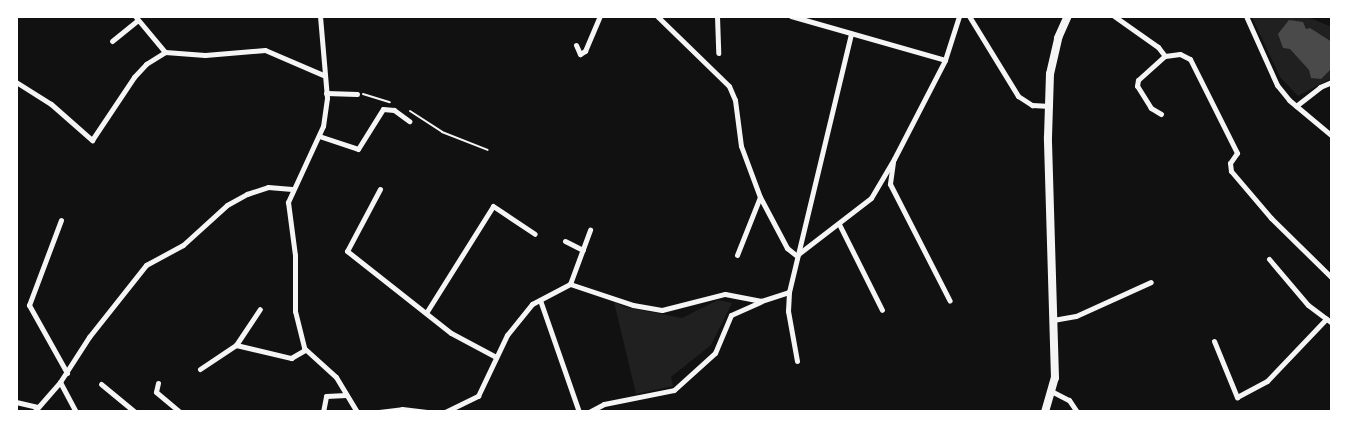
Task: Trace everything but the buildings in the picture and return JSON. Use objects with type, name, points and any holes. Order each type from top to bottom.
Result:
[{"type":"main road","points":[[1045,412],[1053,392],[1050,106],[1052,59],[1068,16]]},
{"type":"street","points":[[320,16],[323,76],[326,93],[319,136],[292,189],[288,202],[295,255],[296,310],[306,350],[336,377],[357,412]]},
{"type":"street","points":[[576,45],[580,54],[585,51],[600,16]]},
{"type":"street","points":[[657,16],[729,86],[735,100],[740,146],[760,197],[787,248],[796,256]]},
{"type":"street","points":[[717,16],[718,53]]},
{"type":"street","points":[[791,16],[945,60]]},
{"type":"street","points":[[796,256],[870,198],[893,162],[945,60],[959,16]]},
{"type":"street","points":[[970,16],[1018,96],[1032,105],[1050,106]]},
{"type":"street","points":[[1114,16],[1153,44],[1165,56]]},
{"type":"street","points":[[1246,16],[1269,72],[1296,106],[1332,136]]},
{"type":"street","points":[[112,41],[136,18],[165,52]]},
{"type":"street","points":[[797,361],[788,311],[789,292],[796,256],[851,33]]},
{"type":"street","points":[[16,82],[51,104],[92,140],[134,78],[146,64],[165,52],[205,55],[266,50],[323,76]]},
{"type":"street","points":[[1161,114],[1151,108],[1136,86],[1138,80],[1165,56],[1180,54],[1190,59],[1237,153],[1230,163],[1230,171],[1271,218],[1332,278]]},
{"type":"street","points":[[1296,106],[1320,87],[1332,82]]},
{"type":"street","points":[[326,93],[357,94]]},
{"type":"street","points":[[319,136],[358,150],[383,109],[394,110],[409,120]]},
{"type":"street","points":[[893,162],[890,184],[950,301]]},
{"type":"street","points":[[16,402],[35,409],[67,373],[89,337],[146,265],[183,245],[227,205],[247,194],[268,187],[292,189]]},
{"type":"street","points":[[380,189],[348,251],[451,334],[496,357]]},
{"type":"street","points":[[737,255],[760,197]]},
{"type":"street","points":[[426,313],[493,206],[535,234]]},
{"type":"street","points":[[62,220],[29,305],[67,373]]},
{"type":"street","points":[[839,224],[882,310]]},
{"type":"street","points":[[445,412],[478,396],[496,357],[523,314],[540,300],[570,284],[590,230]]},
{"type":"street","points":[[565,242],[583,250]]},
{"type":"street","points":[[1269,259],[1308,305],[1332,323]]},
{"type":"street","points":[[1053,320],[1076,316],[1151,282]]},
{"type":"street","points":[[570,284],[632,305],[662,310],[725,294],[761,301]]},
{"type":"street","points":[[589,412],[604,404],[674,390],[715,353],[731,315],[761,301],[789,292]]},
{"type":"street","points":[[540,300],[579,412]]},
{"type":"street","points":[[200,369],[236,345],[260,309]]},
{"type":"street","points":[[1214,341],[1237,397],[1267,381],[1326,319]]},
{"type":"street","points":[[236,345],[291,358],[306,350]]},
{"type":"street","points":[[60,382],[76,412]]},
{"type":"street","points":[[158,383],[156,392],[180,412]]},
{"type":"street","points":[[101,384],[135,412]]},
{"type":"street","points":[[1053,392],[1069,400],[1077,412]]},
{"type":"street","points":[[324,412],[326,396],[346,395]]},
{"type":"street","points":[[379,412],[402,409],[426,412]]},
{"type":"path","points":[[442,132],[488,150]]},
{"type":"shaded area","points":[[1305,16],[1332,27],[1332,78],[1298,96],[1280,77],[1252,17]]},
{"type":"shaded area","points":[[718,300],[732,303],[711,345],[671,377],[673,386],[636,394],[614,302],[625,307],[682,318]]}]
